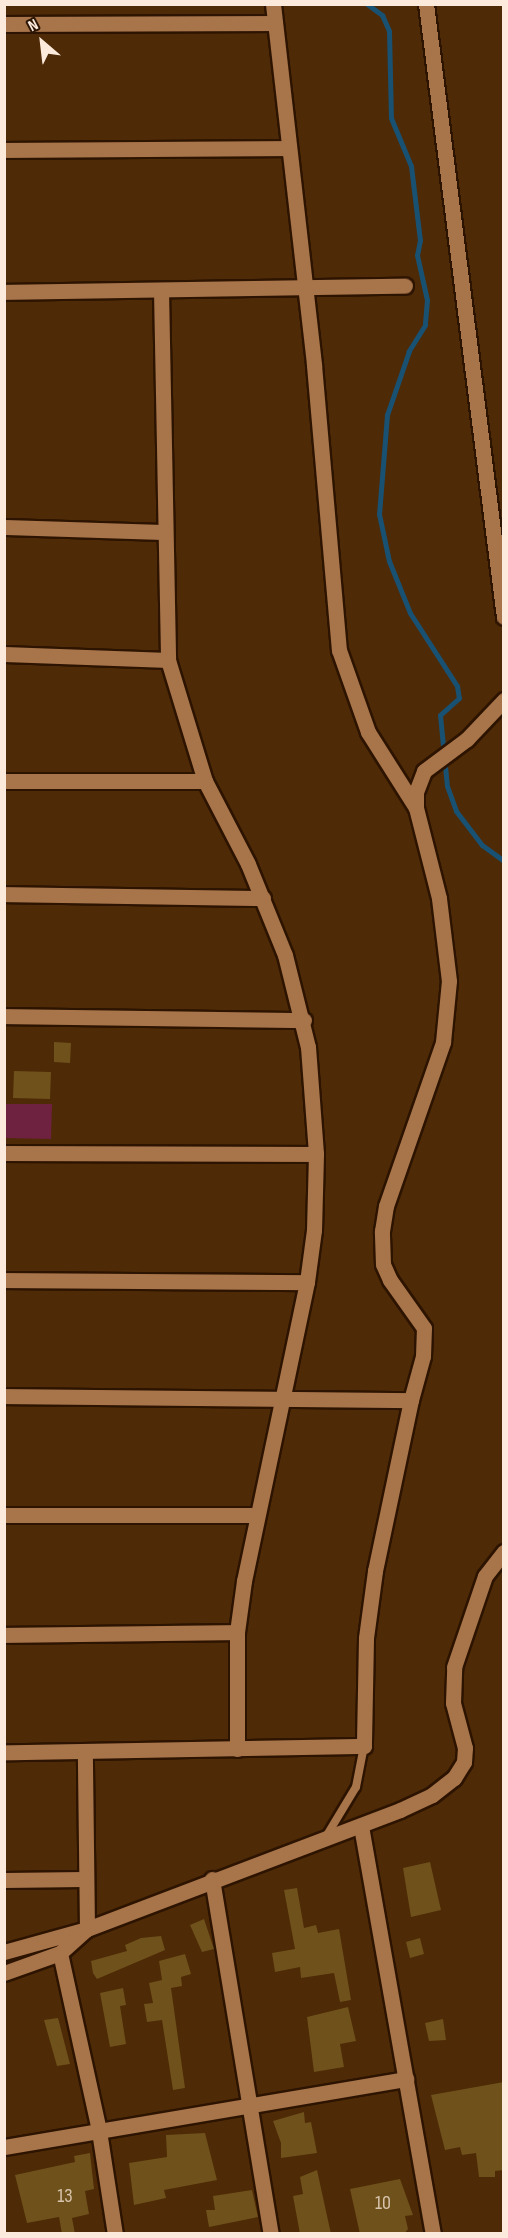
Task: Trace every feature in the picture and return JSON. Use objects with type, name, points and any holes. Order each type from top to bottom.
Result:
[{"type":"street","points":[[4,1752],[85,1753],[364,1746],[366,1638],[375,1571],[411,1400],[423,1356],[424,1328],[387,1272],[382,1231],[386,1206],[443,1042],[449,981],[439,898],[416,808],[368,732],[339,650],[305,287],[273,4]]},
{"type":"street","points":[[426,4],[504,617]]},
{"type":"street","points":[[4,24],[275,23]]},
{"type":"street","points":[[4,150],[289,148]]},
{"type":"street","points":[[4,292],[405,286]]},
{"type":"street","points":[[161,290],[165,419],[163,532],[168,660],[205,781],[263,898],[304,1020],[316,1154],[316,1198],[307,1282],[257,1515],[237,1632],[237,1749]]},
{"type":"street","points":[[4,528],[163,532]]},
{"type":"street","points":[[4,654],[168,660]]},
{"type":"street","points":[[416,808],[418,780],[424,771],[467,739],[504,700]]},
{"type":"street","points":[[4,781],[205,781]]},
{"type":"street","points":[[4,894],[263,898]]},
{"type":"street","points":[[4,1016],[304,1020]]},
{"type":"street","points":[[4,1153],[316,1154]]},
{"type":"street","points":[[4,1280],[307,1282]]},
{"type":"street","points":[[4,1396],[411,1400]]},
{"type":"street","points":[[4,1515],[257,1515]]},
{"type":"street","points":[[4,1952],[87,1929],[212,1879],[361,1826],[432,1795],[454,1778],[464,1762],[464,1734],[453,1703],[454,1667],[485,1576],[504,1552]]},
{"type":"street","points":[[4,1635],[237,1632]]},
{"type":"street","points":[[85,1753],[84,1879],[87,1929]]},
{"type":"street","points":[[361,1826],[433,2234]]},
{"type":"street","points":[[4,1880],[84,1879]]},
{"type":"street","points":[[212,1879],[271,2234]]},
{"type":"street","points":[[4,1973],[60,1953],[87,1929]]},
{"type":"street","points":[[60,1953],[99,2131],[115,2234]]},
{"type":"street","points":[[4,2147],[406,2079]]},
{"type":"lane","points":[[323,1840],[350,1799],[364,1746]]},
{"type":"shaded area","points":[[5,1104],[52,1104],[51,1139],[5,1138]]},
{"type":"building","points":[[54,1042],[71,1043],[70,1063],[54,1062]]},
{"type":"building","points":[[14,1071],[51,1072],[50,1099],[13,1098]]},
{"type":"building","points":[[430,1862],[441,1910],[411,1917],[403,1868]]},
{"type":"building","points":[[297,1888],[304,1928],[316,1925],[318,1933],[339,1929],[351,2000],[340,2002],[334,1973],[301,1978],[300,1967],[275,1972],[272,1953],[295,1949],[284,1890]]},
{"type":"building","points":[[204,1919],[214,1949],[202,1952],[190,1925]]},
{"type":"building","points":[[161,1936],[165,1950],[97,1979],[93,1973],[91,1961],[127,1951],[125,1945],[141,1938]]},
{"type":"building","points":[[420,1938],[424,1954],[410,1958],[406,1942]]},
{"type":"building","points":[[185,1954],[191,1974],[181,1977],[182,1986],[171,1988],[185,2088],[173,2090],[162,2020],[147,2022],[144,2004],[153,2003],[149,1983],[162,1980],[159,1961]]},
{"type":"building","points":[[123,1988],[126,2005],[120,2006],[126,2044],[110,2047],[100,1993]]},
{"type":"building","points":[[348,2007],[356,2041],[340,2044],[344,2067],[314,2072],[307,2017]]},
{"type":"building","points":[[58,2018],[70,2064],[57,2066],[44,2020]]},
{"type":"building","points":[[443,2019],[446,2040],[429,2041],[425,2023]]},
{"type":"building","points":[[504,2082],[504,2170],[495,2171],[495,2177],[479,2177],[476,2153],[462,2155],[460,2147],[445,2150],[431,2095]]},
{"type":"building","points":[[304,2112],[305,2123],[311,2122],[317,2153],[281,2158],[281,2143],[273,2121]]},
{"type":"building","points":[[205,2133],[217,2180],[164,2190],[166,2198],[134,2205],[129,2163],[167,2157],[166,2135]]},
{"type":"building","points":[[90,2153],[94,2189],[85,2191],[89,2214],[72,2218],[75,2234],[62,2234],[59,2217],[27,2223],[15,2175],[75,2162],[74,2156]]},
{"type":"building","points":[[317,2170],[331,2234],[300,2234],[293,2196],[303,2194],[300,2177]]},
{"type":"building","points":[[400,2179],[413,2215],[405,2216],[408,2229],[404,2234],[360,2234],[350,2189]]},
{"type":"building","points":[[252,2190],[258,2217],[209,2227],[206,2210],[215,2210],[213,2196]]},
{"type":"waterway","points":[[367,4],[382,15],[389,31],[391,118],[411,166],[420,240],[417,255],[427,300],[425,325],[409,351],[387,415],[379,514],[389,561],[410,613],[457,686],[459,698],[440,715],[447,786],[456,811],[482,845],[504,861]]}]
